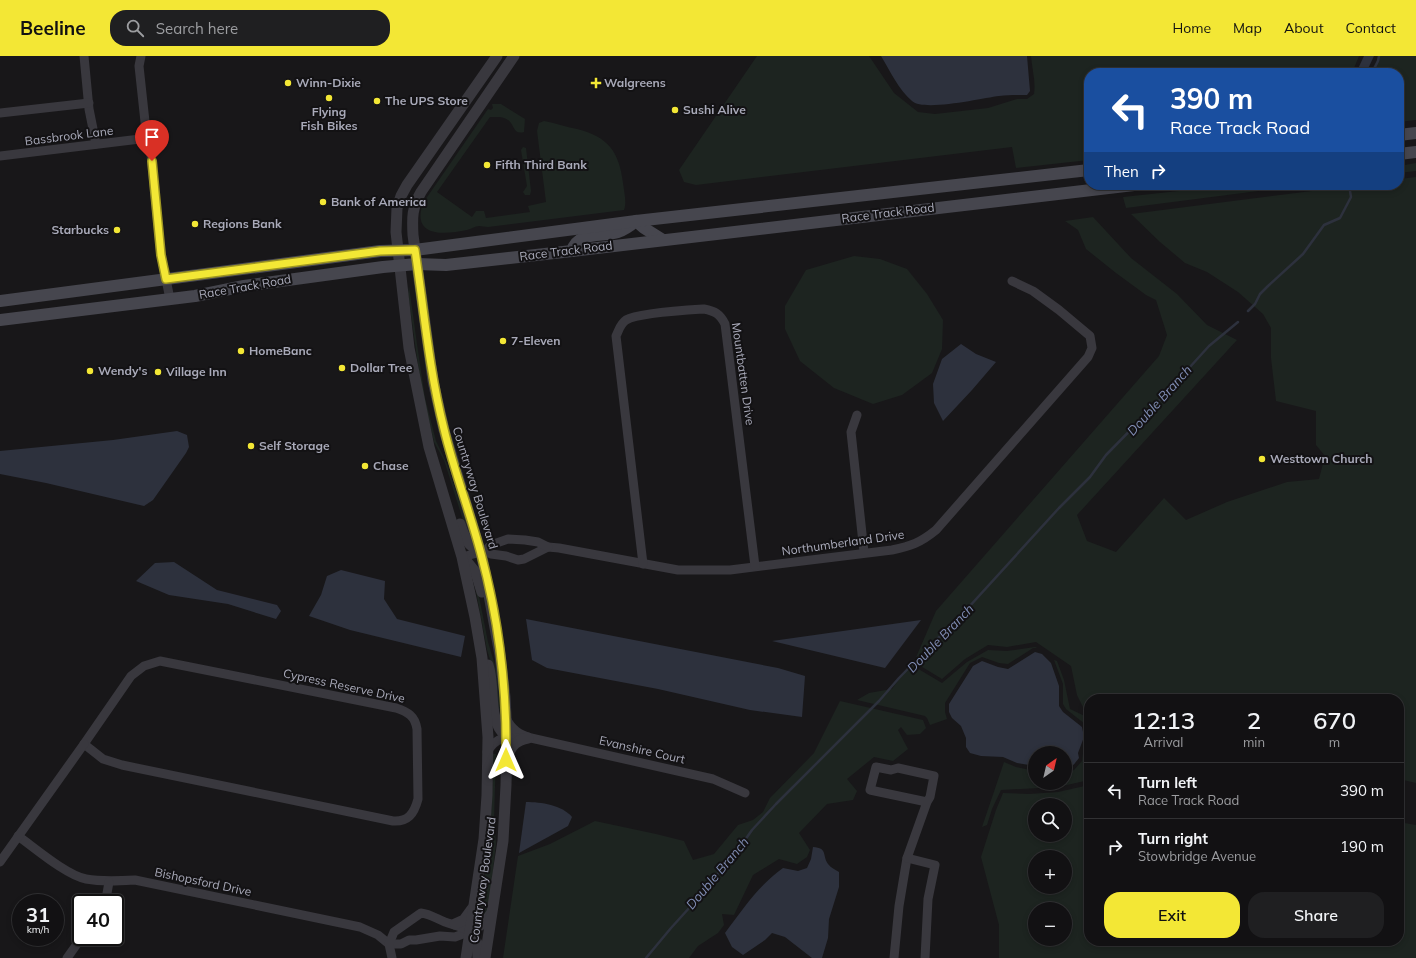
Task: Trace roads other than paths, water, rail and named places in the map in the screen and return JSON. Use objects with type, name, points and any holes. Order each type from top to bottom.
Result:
[{"type":"main road","points":[[1404,134],[1416,133]]},
{"type":"main road","points":[[1404,153],[1416,152]]},
{"type":"main road","name":"Race Track Road","points":[[0,301],[380,251],[415,250],[636,221],[1084,171]]},
{"type":"main road","name":"Race Track Road","points":[[0,320],[195,296],[244,286],[399,266],[417,264],[446,265],[572,251],[1084,190]]},
{"type":"main road","points":[[572,251],[573,246],[581,239],[618,232],[628,228],[636,221],[663,240]]},
{"type":"street","points":[[84,56],[89,103],[96,144]]},
{"type":"street","points":[[140,56],[139,66],[146,131]]},
{"type":"street","name":"Countryway Boulevard","points":[[466,958],[484,839],[487,795],[488,752],[484,682],[480,646],[462,557],[428,442],[409,348],[399,266],[396,216],[401,196],[411,180],[497,56]]},
{"type":"street","name":"Countryway Boulevard","points":[[485,958],[503,841],[507,737],[502,675],[483,551],[445,435],[433,382],[415,250],[412,216],[416,201],[514,56]]},
{"type":"street","points":[[0,113],[89,103]]},
{"type":"street","name":"Bassbrook Lane","points":[[0,156],[140,139]]},
{"type":"street","points":[[150,146],[161,255],[170,299]]},
{"type":"street","name":"Northumberland Drive","points":[[462,557],[483,551],[491,545],[508,539],[538,542],[548,547],[678,570],[730,570],[909,547],[924,540],[936,530],[1088,357],[1092,348],[1090,336],[1059,310],[1033,291],[1012,281]]},
{"type":"street","name":"Mountbatten Drive","points":[[643,564],[616,336],[620,326],[627,320],[645,315],[704,309],[714,310],[721,316],[726,324],[755,566]]},
{"type":"street","points":[[857,415],[851,432],[864,552]]},
{"type":"street","points":[[428,442],[440,463],[466,541],[473,548],[483,551]]},
{"type":"street","name":"Northumberland Drive","points":[[483,551],[518,560],[524,559],[548,547]]},
{"type":"street","points":[[462,557],[476,572],[479,579],[491,640],[502,675]]},
{"type":"street","points":[[480,646],[489,668],[495,719],[500,730],[507,737],[494,743],[488,752]]},
{"type":"street","name":"Cypress Reserve Drive","points":[[0,862],[131,676],[144,666],[160,661],[173,662],[406,711],[416,722],[417,729],[418,799],[416,808],[409,817],[401,821],[393,821],[122,765],[103,759],[84,744]]},
{"type":"street","name":"Evanshire Court","points":[[506,716],[515,731],[529,738]]},
{"type":"street","name":"Evanshire Court","points":[[507,737],[529,738],[713,779],[745,794]]},
{"type":"street","points":[[506,760],[513,744],[521,739],[529,738]]},
{"type":"street","points":[[894,958],[899,906],[907,858],[930,797],[934,776],[898,768],[891,770],[876,767],[870,790],[927,802]]},
{"type":"street","name":"Bishopsford Drive","points":[[18,836],[71,873],[85,879],[110,882],[135,880],[360,927],[378,935],[389,944]]},
{"type":"street","points":[[907,858],[935,865],[928,899],[925,958]]},
{"type":"street","points":[[107,894],[110,882]]},
{"type":"street","points":[[455,924],[468,917],[475,903]]},
{"type":"street","points":[[389,944],[401,944],[410,940],[440,936],[455,937],[481,926],[489,917],[493,909]]},
{"type":"street","points":[[392,958],[389,944],[394,932],[421,913],[444,922],[455,924],[470,931],[477,943],[478,958]]},
{"type":"street","points":[[455,937],[463,945],[466,958]]},
{"type":"street","points":[[67,958],[76,946]]},
{"type":"water","points":[[881,56],[1027,56],[1030,91],[1027,95],[999,96],[940,105],[918,104],[907,97]]},
{"type":"water","points":[[1364,56],[1374,56],[1368,68],[1358,68]]},
{"type":"water","points":[[961,344],[976,354],[996,362],[943,421],[934,403],[933,384],[942,359]]},
{"type":"water","points":[[177,431],[187,435],[189,447],[153,500],[144,506],[0,474],[0,451],[113,440]]},
{"type":"water","points":[[174,562],[217,590],[277,605],[281,611],[276,619],[228,604],[169,595],[136,581],[155,563]]},
{"type":"water","points":[[341,570],[385,581],[384,599],[397,619],[465,636],[461,657],[350,630],[309,616],[321,595],[327,576]]},
{"type":"water","points":[[526,619],[778,668],[805,676],[802,717],[750,710],[658,689],[547,668],[532,660]]},
{"type":"water","points":[[921,620],[885,668],[772,641]]},
{"type":"water","points":[[1035,652],[1042,654],[1051,663],[1059,686],[1059,706],[1063,712],[1082,727],[1084,737],[1078,753],[1079,758],[1072,766],[1072,746],[1028,746],[1028,765],[1017,763],[1003,757],[981,756],[970,753],[966,747],[966,738],[961,726],[952,718],[949,712],[949,704],[973,666],[982,661],[1008,669]]},
{"type":"water","points":[[526,802],[551,805],[563,810],[572,817],[568,826],[519,853]]},
{"type":"water","points":[[813,847],[823,850],[828,864],[839,872],[839,887],[829,919],[828,938],[822,958],[812,958],[785,937],[772,933],[765,940],[743,955],[732,947],[725,933],[752,898],[774,875],[783,868],[798,871],[807,868],[811,859]]},
{"type":"waterway","name":"Double Branch","points":[[1374,68],[1379,56]]},
{"type":"waterway","name":"Double Branch","points":[[1248,311],[1255,304],[1260,294],[1303,254],[1324,225],[1340,218],[1351,197],[1350,190]]},
{"type":"waterway","name":"Double Branch","points":[[646,958],[733,857],[752,830],[776,804],[879,701],[938,638],[947,631],[1059,508],[1090,477],[1106,455],[1160,400],[1209,346],[1238,322]]},
{"type":"place","name":"Winn-Dixie","points":[[288,83]]},
{"type":"place","name":"Walgreens","points":[[596,83]]},
{"type":"place","name":"Flying Fish Bikes","points":[[329,98]]},
{"type":"place","name":"The UPS Store","points":[[377,101]]},
{"type":"place","name":"Sushi Alive","points":[[675,110]]},
{"type":"place","name":"Fifth Third Bank","points":[[487,165]]},
{"type":"place","name":"Bank of America","points":[[323,202]]},
{"type":"place","name":"Regions Bank","points":[[195,224]]},
{"type":"place","name":"Starbucks","points":[[117,230]]},
{"type":"place","name":"7-Eleven","points":[[503,341]]},
{"type":"place","name":"HomeBanc","points":[[241,351]]},
{"type":"place","name":"Dollar Tree","points":[[342,368]]},
{"type":"place","name":"Wendy's","points":[[90,371]]},
{"type":"place","name":"Village Inn","points":[[158,372]]},
{"type":"place","name":"Self Storage","points":[[251,446]]},
{"type":"place","name":"Westtown Church","points":[[1262,459]]},
{"type":"place","name":"Chase","points":[[365,466]]}]
